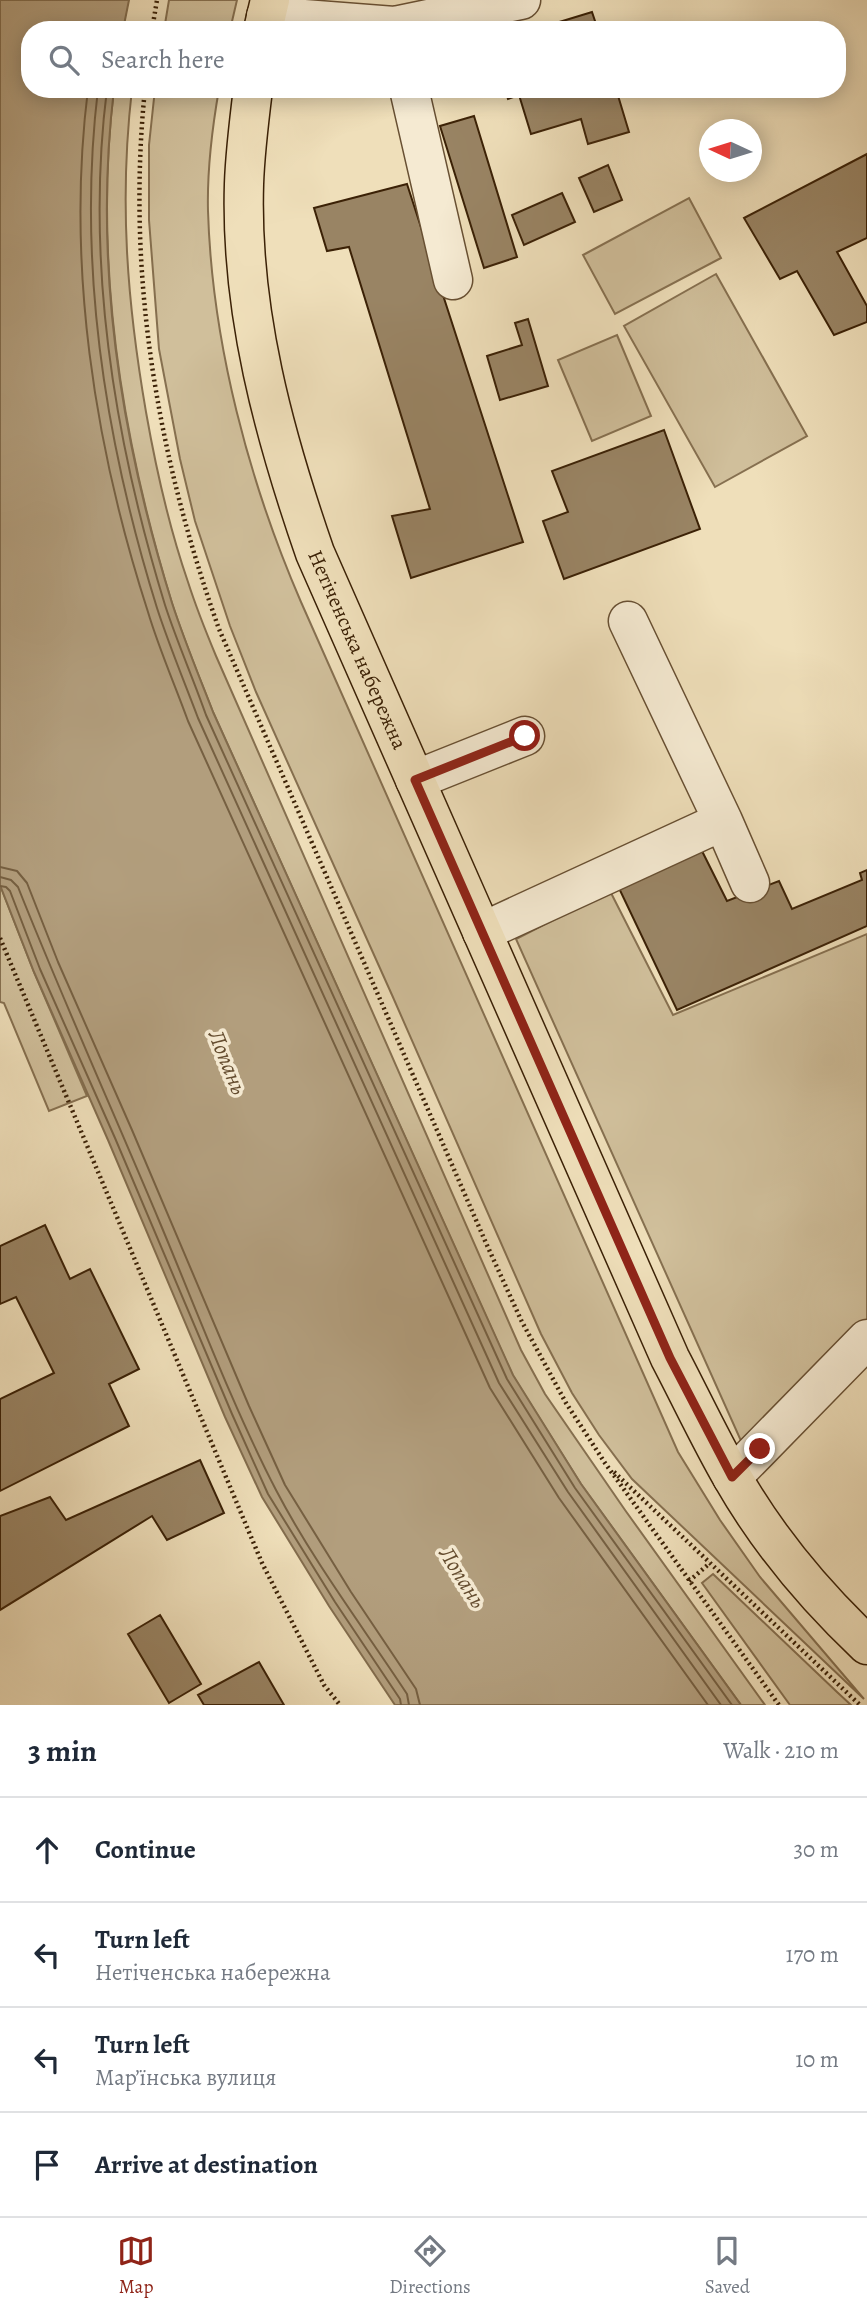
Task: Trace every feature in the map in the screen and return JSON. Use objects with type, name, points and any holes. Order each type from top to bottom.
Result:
[{"type":"main road","name":"Нетіченська набережна","points":[[252,98],[244,186],[254,325],[290,481],[316,553],[670,1358],[732,1477],[757,1517],[804,1579],[867,1645]]},
{"type":"street","points":[[426,21],[521,0]]},
{"type":"street","points":[[266,15],[325,21]]},
{"type":"street","points":[[410,98],[453,280]]},
{"type":"street","points":[[628,621],[750,883]]},
{"type":"street","points":[[415,780],[525,736]]},
{"type":"street","points":[[482,932],[723,821]]},
{"type":"street","points":[[732,1477],[867,1339]]},
{"type":"path","points":[[154,21],[157,0]]},
{"type":"path","points":[[144,98],[138,205],[146,326],[175,490],[219,629],[520,1320],[560,1393],[605,1463],[779,1705]]},
{"type":"path","points":[[0,938],[262,1563],[324,1685],[340,1705]]},
{"type":"path","points":[[605,1463],[860,1705]]},
{"type":"path","points":[[690,1581],[710,1563]]},
{"type":"shaded area","points":[[169,0],[237,0],[232,21],[166,21]]},
{"type":"shaded area","points":[[113,98],[131,98],[126,211],[134,331],[159,476],[175,540],[209,638],[521,1350],[545,1394],[765,1705],[741,1705],[581,1484],[513,1376],[213,712],[172,603],[138,477],[116,349],[107,219],[108,154]]},
{"type":"shaded area","points":[[154,98],[218,98],[210,150],[208,196],[217,311],[236,411],[282,556],[678,1452],[720,1520],[760,1577],[864,1699],[632,1479],[572,1393],[541,1334],[256,692],[230,626],[195,521],[159,349],[149,220],[149,145]]},
{"type":"shaded area","points":[[689,198],[721,258],[615,314],[583,255]]},
{"type":"shaded area","points":[[716,274],[807,436],[715,487],[624,326]]},
{"type":"shaded area","points":[[617,335],[651,416],[592,441],[558,360]]},
{"type":"shaded area","points":[[0,885],[87,1096],[49,1111],[4,1003],[0,1002]]},
{"type":"shaded area","points":[[610,891],[673,1015],[867,934],[867,1330],[746,1452],[516,939]]},
{"type":"shaded area","points":[[713,1574],[851,1705],[790,1705],[702,1583]]},
{"type":"water","name":"Лопань","points":[[0,0],[129,0],[125,21],[21,21],[21,98],[113,98],[108,154],[107,219],[109,284],[116,349],[138,477],[182,631],[213,712],[513,1375],[581,1484],[741,1705],[395,1705],[329,1606],[262,1497],[34,972],[0,885]]},
{"type":"building","points":[[592,12],[595,21],[562,21]]},
{"type":"building","points":[[520,98],[619,98],[629,132],[588,144],[581,119],[531,134]]},
{"type":"building","points":[[474,116],[517,257],[484,268],[440,126]]},
{"type":"building","points":[[867,154],[867,238],[837,252],[867,306],[867,322],[834,335],[797,271],[780,279],[744,218]]},
{"type":"building","points":[[608,165],[622,200],[594,212],[579,178]]},
{"type":"building","points":[[407,184],[523,542],[411,578],[392,516],[430,509],[349,247],[327,251],[314,208]]},
{"type":"building","points":[[562,193],[575,222],[524,245],[512,215]]},
{"type":"building","points":[[528,319],[548,386],[500,400],[487,356],[522,345],[515,323]]},
{"type":"building","points":[[664,430],[700,529],[564,579],[543,521],[568,512],[552,471]]},
{"type":"building","points":[[700,847],[727,901],[779,881],[792,909],[862,880],[860,873],[867,870],[867,926],[677,1010],[617,884]]},
{"type":"building","points":[[45,1225],[70,1279],[90,1269],[139,1369],[109,1384],[129,1426],[0,1491],[0,1399],[54,1373],[16,1297],[0,1304],[0,1246]]},
{"type":"building","points":[[200,1460],[224,1513],[167,1540],[152,1516],[0,1610],[0,1516],[50,1497],[66,1520]]},
{"type":"building","points":[[160,1615],[201,1684],[169,1703],[128,1634]]},
{"type":"building","points":[[259,1662],[284,1705],[204,1705],[198,1695]]},
{"type":"route","points":[[525,736],[415,780],[670,1358],[732,1477],[760,1449]]}]
